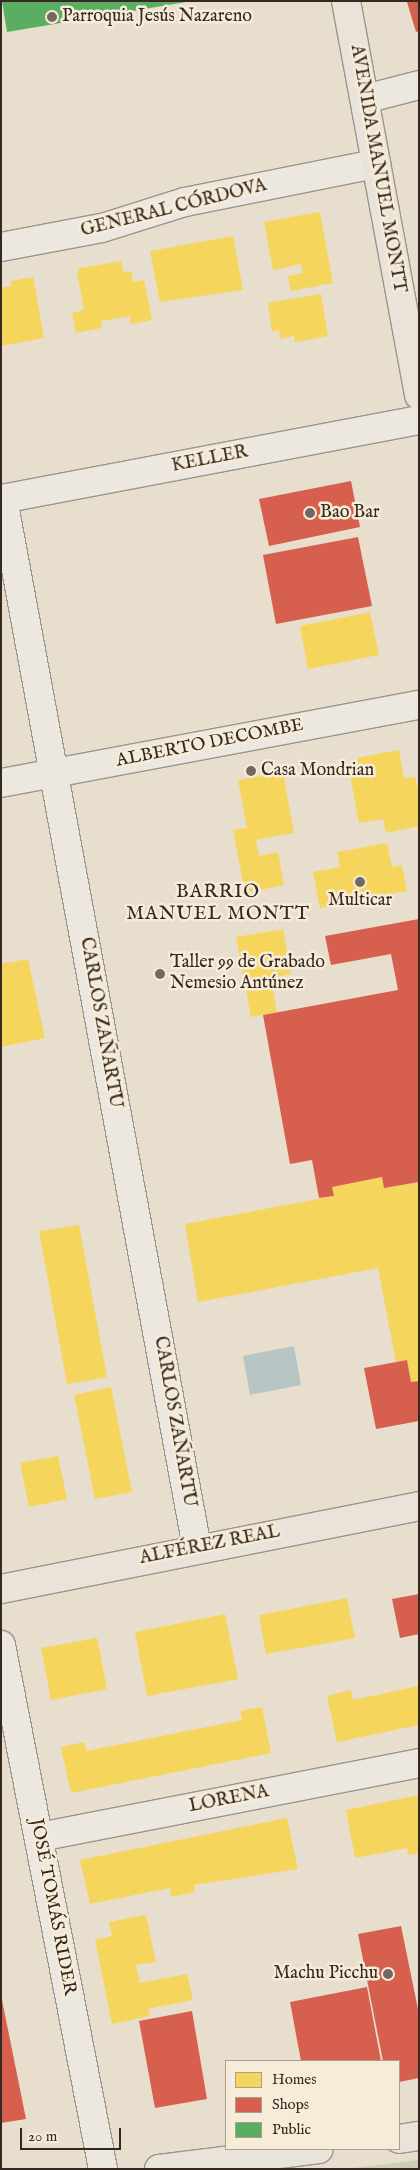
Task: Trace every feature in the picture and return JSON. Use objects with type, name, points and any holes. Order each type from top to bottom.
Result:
[{"type":"main road","name":"AVENIDA MANUEL MONTT","points":[[346,1],[419,395]]},
{"type":"main road","name":"ALFÉREZ REAL","points":[[1,1590],[197,1548],[419,1506]]},
{"type":"main road","points":[[400,2139],[419,2136]]},
{"type":"main road","points":[[159,2169],[311,2150]]},
{"type":"street","points":[[365,99],[419,85]]},
{"type":"street","name":"GENERAL CÓRDOVA","points":[[1,247],[102,228],[194,200],[376,164]]},
{"type":"street","name":"KELLER","points":[[2,499],[419,420]]},
{"type":"street","name":"CARLOS ZAÑARTU","points":[[2,499],[197,1548]]},
{"type":"street","name":"ALBERTO DECOMBE","points":[[1,783],[419,705]]},
{"type":"street","name":"JOSÉ TOMÁS RIDER","points":[[1,1645],[103,2169]]},
{"type":"street","name":"LORENA","points":[[39,1837],[419,1764]]},
{"type":"green space","points":[[419,2160],[419,2169],[345,2169]]},
{"type":"shaded area","points":[[294,1346],[301,1385],[250,1395],[243,1356]]},
{"type":"building: Homes","points":[[320,212],[333,283],[291,291],[288,276],[303,273],[301,264],[273,270],[264,222]]},
{"type":"building: Homes","points":[[233,236],[243,290],[160,302],[150,251]]},
{"type":"building: Homes","points":[[121,261],[123,272],[131,271],[133,282],[144,280],[152,320],[131,324],[130,316],[101,321],[102,328],[76,333],[72,313],[84,310],[77,273],[80,268]]},
{"type":"building: Homes","points":[[33,277],[44,338],[1,346],[1,288],[11,286],[11,281]]},
{"type":"building: Homes","points":[[321,294],[328,336],[295,342],[294,336],[280,339],[279,330],[272,332],[268,303]]},
{"type":"building: Homes","points":[[370,612],[379,655],[308,669],[300,626]]},
{"type":"building: Homes","points":[[399,750],[404,778],[415,777],[419,793],[419,826],[386,833],[383,819],[359,823],[350,775],[360,773],[357,758]]},
{"type":"building: Homes","points":[[283,772],[294,833],[256,840],[259,856],[278,852],[284,885],[245,893],[233,830],[247,828],[238,780]]},
{"type":"building: Homes","name":"Multicar","points":[[387,843],[392,867],[402,865],[407,891],[320,908],[313,872],[340,867],[337,852]]},
{"type":"building: Homes","points":[[283,929],[291,974],[271,978],[277,1012],[251,1017],[236,937]]},
{"type":"building: Homes","points":[[28,959],[45,1038],[1,1047],[1,964]]},
{"type":"building: Homes","points":[[382,1177],[384,1188],[419,1182],[419,1381],[411,1382],[407,1360],[396,1362],[378,1268],[198,1302],[185,1224],[334,1196],[332,1187]]},
{"type":"building: Homes","points":[[79,1225],[107,1377],[67,1384],[39,1231]]},
{"type":"building: Homes","points":[[111,1387],[132,1492],[95,1499],[74,1395]]},
{"type":"building: Homes","points":[[58,1456],[67,1499],[29,1507],[20,1463]]},
{"type":"building: Homes","points":[[347,1598],[355,1638],[266,1654],[259,1615]]},
{"type":"building: Homes","points":[[225,1614],[238,1679],[147,1696],[135,1632]]},
{"type":"building: Homes","points":[[97,1638],[107,1689],[51,1700],[41,1648]]},
{"type":"building: Homes","points":[[419,1686],[419,1725],[337,1742],[327,1696],[351,1690],[353,1700]]},
{"type":"building: Homes","points":[[262,1707],[271,1753],[71,1793],[61,1747],[84,1742],[87,1751],[242,1720],[240,1711]]},
{"type":"building: Homes","points":[[419,1795],[419,1853],[408,1855],[407,1848],[355,1858],[346,1810]]},
{"type":"building: Homes","points":[[287,1818],[298,1869],[194,1885],[195,1892],[171,1897],[170,1888],[90,1904],[80,1860]]},
{"type":"building: Homes","points":[[146,1915],[156,1962],[136,1965],[140,1983],[187,1974],[193,2000],[148,2009],[150,2016],[112,2024],[95,1940],[112,1936],[109,1922]]},
{"type":"building: Shops","points":[[419,1],[419,31],[416,32],[407,2]]},
{"type":"building: Shops","name":"Bao Bar","points":[[351,481],[360,527],[269,546],[259,499]]},
{"type":"building: Shops","points":[[358,537],[372,606],[276,624],[263,555]]},
{"type":"building: Shops","points":[[419,919],[419,1182],[384,1188],[382,1177],[332,1187],[334,1196],[319,1198],[312,1160],[290,1164],[263,1015],[398,990],[391,954],[331,965],[325,936]]},
{"type":"building: Shops","points":[[407,1360],[411,1382],[419,1381],[419,1421],[376,1429],[364,1368]]},
{"type":"building: Shops","points":[[419,1594],[419,1634],[400,1638],[392,1599]]},
{"type":"building: Shops","name":"Machu Picchu","points":[[401,1926],[419,2014],[419,2078],[400,2082],[400,2060],[383,2060],[358,1934]]},
{"type":"building: Shops","points":[[367,1987],[381,2060],[301,2060],[290,2002]]},
{"type":"building: Shops","points":[[1,1995],[26,2119],[1,2123]]},
{"type":"building: Shops","points":[[192,2011],[207,2099],[155,2108],[139,2021]]},
{"type":"building: Public","name":"Parroquia Jesús Nazareno","points":[[2,1],[186,1],[186,2],[7,32]]},
{"type":"place","name":"Parroquia Jesús Nazareno","points":[[52,17]]},
{"type":"place","name":"Bao Bar","points":[[310,513]]},
{"type":"place","name":"Casa Mondrian","points":[[251,771]]},
{"type":"place","name":"Multicar","points":[[360,882]]},
{"type":"place","name":"Taller 99 de Grabado Nemesio Antúnez","points":[[160,974]]},
{"type":"place","name":"Machu Picchu","points":[[388,1974]]},
{"type":"district","name":"BARRIO MANUEL MONTT","points":[[218,904]]}]
